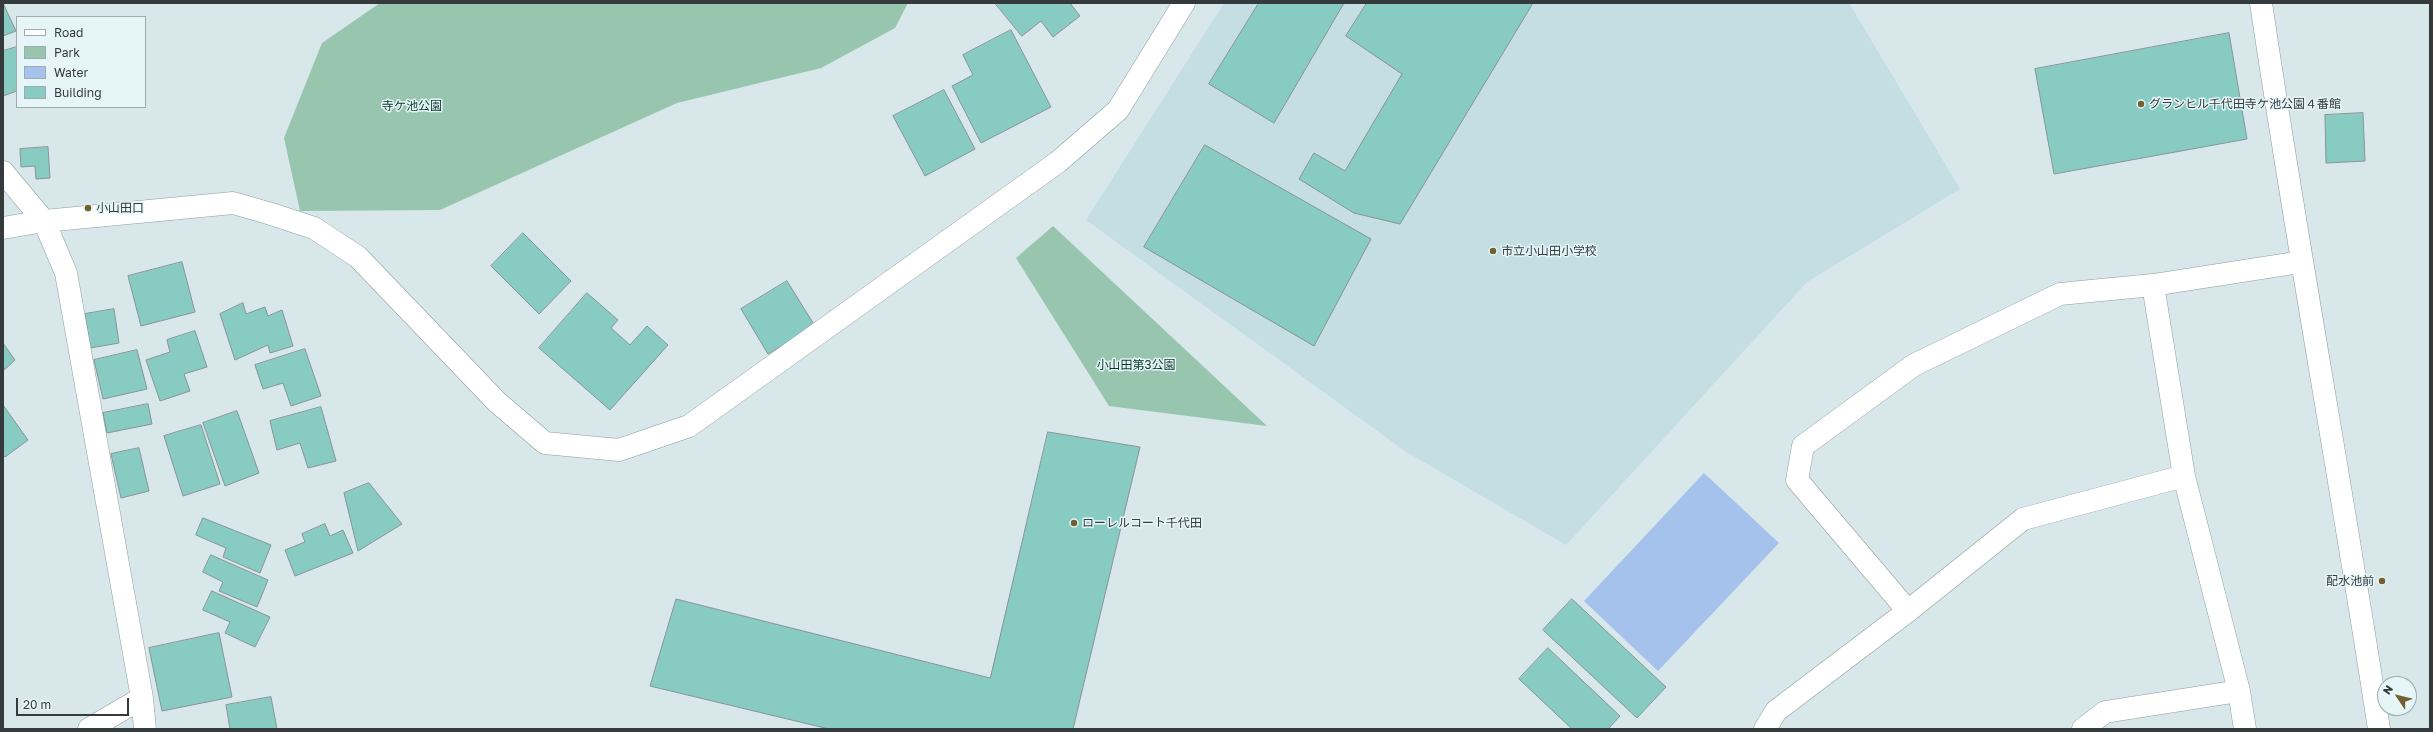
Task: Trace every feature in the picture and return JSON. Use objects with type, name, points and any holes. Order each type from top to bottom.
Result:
[{"type":"street","points":[[3,228],[44,221],[233,203],[314,228],[358,257],[497,402],[545,443],[619,450],[689,426],[1058,162],[1118,110],[1184,3]]},
{"type":"street","points":[[2261,3],[2301,262],[2349,529],[2379,729]]},
{"type":"street","points":[[3,172],[44,221],[66,273],[142,698],[145,729]]},
{"type":"street","points":[[1908,611],[1797,480],[1803,446],[1914,365],[2060,294],[2153,285],[2301,262]]},
{"type":"street","points":[[2153,285],[2184,476],[2239,690],[2245,729]]},
{"type":"street","points":[[1765,729],[1776,711],[1908,611],[2023,519],[2184,476]]},
{"type":"street","points":[[2083,729],[2105,712],[2239,690]]},
{"type":"street","points":[[89,729],[142,698]]},
{"type":"shaded area","name":"市立小山田小学校","points":[[1224,3],[1849,3],[1960,189],[1807,282],[1566,545],[1405,451],[1086,220]]},
{"type":"green space","name":"寺ケ池公園","points":[[380,3],[908,3],[895,28],[821,68],[677,103],[440,210],[300,211],[284,138],[322,43]]},
{"type":"green space","name":"小山田第3公園","points":[[1053,226],[1267,426],[1109,406],[1016,258]]},
{"type":"water","points":[[1704,473],[1779,543],[1658,671],[1584,601]]},
{"type":"building","points":[[3,3],[16,31],[3,36]]},
{"type":"building","points":[[995,3],[1070,3],[1080,16],[1053,37],[1041,21],[1022,36]]},
{"type":"building","points":[[1259,3],[1344,3],[1274,123],[1209,84]]},
{"type":"building","points":[[1367,3],[1533,3],[1400,224],[1354,213],[1299,179],[1314,153],[1345,171],[1402,74],[1346,36]]},
{"type":"building","points":[[1011,30],[1051,107],[981,143],[952,86],[973,75],[963,55]]},
{"type":"building","name":"グランヒル千代田寺ケ池公園４番館","points":[[2229,33],[2247,139],[2054,174],[2035,69]]},
{"type":"building","points":[[16,47],[16,91],[3,96],[3,51]]},
{"type":"building","points":[[944,90],[975,149],[925,176],[893,116]]},
{"type":"building","points":[[2363,113],[2365,161],[2326,163],[2325,115]]},
{"type":"building","points":[[1205,145],[1371,239],[1314,346],[1144,247]]},
{"type":"building","points":[[48,147],[50,178],[36,179],[35,166],[21,167],[20,149]]},
{"type":"building","points":[[523,233],[571,281],[539,314],[491,266]]},
{"type":"building","points":[[182,262],[195,312],[141,326],[128,276]]},
{"type":"building","points":[[787,281],[815,326],[768,354],[741,309]]},
{"type":"building","points":[[587,293],[618,320],[611,328],[630,345],[647,326],[668,345],[610,410],[539,348]]},
{"type":"building","points":[[243,303],[246,314],[265,307],[268,316],[282,310],[293,346],[270,353],[268,345],[235,360],[220,314]]},
{"type":"building","points":[[114,309],[119,343],[90,348],[85,314]]},
{"type":"building","points":[[195,331],[207,367],[184,374],[190,391],[160,401],[146,360],[170,352],[167,340]]},
{"type":"building","points":[[3,343],[15,360],[3,371]]},
{"type":"building","points":[[305,349],[321,396],[291,406],[283,383],[263,389],[255,365]]},
{"type":"building","points":[[137,350],[147,389],[103,399],[94,360]]},
{"type":"building","points":[[148,404],[152,424],[107,433],[103,413]]},
{"type":"building","points":[[3,405],[28,440],[5,457],[3,455]]},
{"type":"building","points":[[321,407],[336,461],[308,468],[300,443],[277,450],[270,421]]},
{"type":"building","points":[[237,411],[259,473],[225,486],[203,423]]},
{"type":"building","points":[[201,425],[220,484],[183,496],[164,436]]},
{"type":"building","name":"ローレルコート千代田","points":[[1048,432],[1140,447],[1073,729],[829,729],[650,686],[676,599],[990,678]]},
{"type":"building","points":[[139,448],[149,491],[121,498],[111,454]]},
{"type":"building","points":[[369,483],[402,524],[358,551],[344,493]]},
{"type":"building","points":[[203,518],[271,545],[260,573],[223,557],[226,548],[196,535]]},
{"type":"building","points":[[325,524],[330,536],[343,530],[353,553],[295,576],[285,550],[305,542],[302,534]]},
{"type":"building","points":[[211,555],[268,580],[257,607],[219,591],[223,582],[203,572]]},
{"type":"building","points":[[212,591],[270,617],[255,647],[225,633],[230,622],[203,610]]},
{"type":"building","points":[[1572,599],[1666,687],[1637,718],[1543,630]]},
{"type":"building","points":[[219,633],[232,697],[162,711],[149,648]]},
{"type":"building","points":[[1548,648],[1620,716],[1608,729],[1572,729],[1519,679]]},
{"type":"building","points":[[271,697],[277,729],[230,729],[226,705]]},
{"type":"place","name":"グランヒル千代田寺ケ池公園４番館","points":[[2141,104]]},
{"type":"place","name":"小山田口","points":[[88,208]]},
{"type":"place","name":"市立小山田小学校","points":[[1493,251]]},
{"type":"place","name":"ローレルコート千代田","points":[[1074,523]]},
{"type":"place","name":"配水池前","points":[[2382,581]]}]
